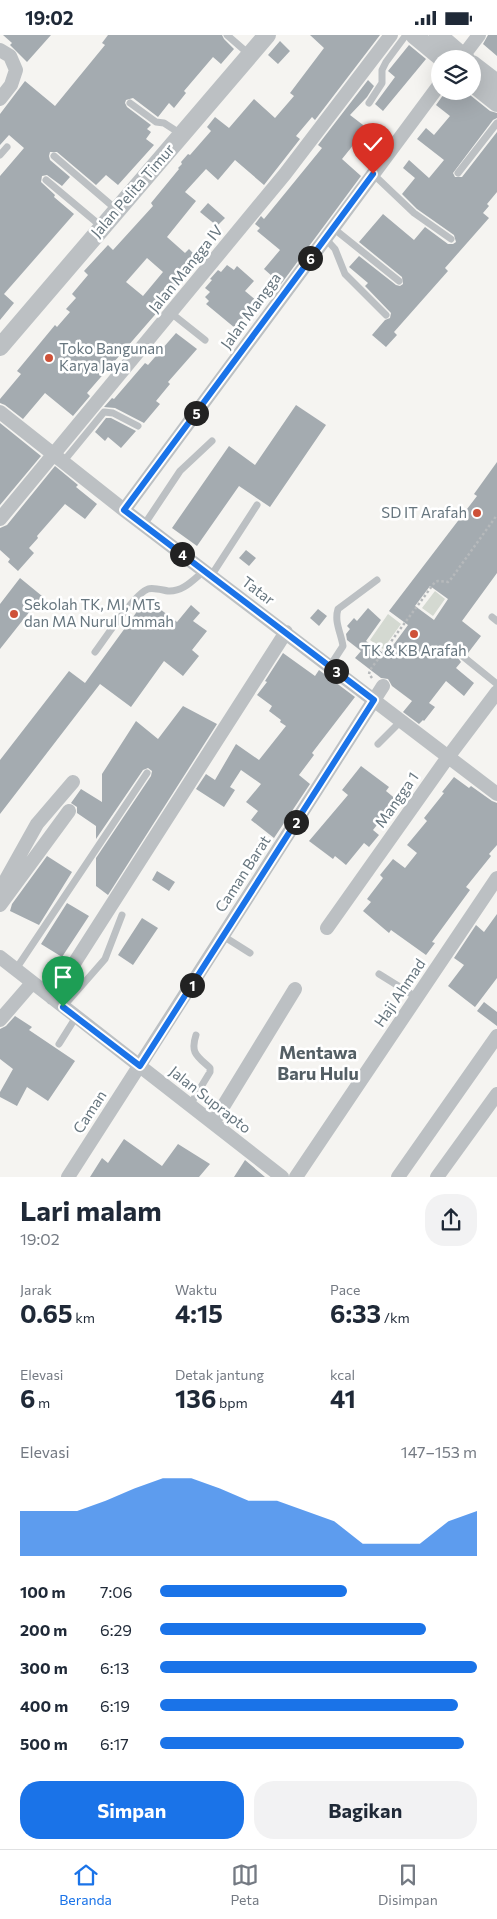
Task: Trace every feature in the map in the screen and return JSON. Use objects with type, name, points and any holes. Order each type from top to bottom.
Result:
[{"type":"street","name":"Jalan Pelita Timur","points":[[0,347],[267,35]]},
{"type":"street","name":"Jalan Mangga IV","points":[[0,519],[58,458],[171,313],[285,174],[391,35]]},
{"type":"street","points":[[414,35],[432,50]]},
{"type":"street","points":[[472,50],[479,35]]},
{"type":"street","points":[[441,36],[456,50]]},
{"type":"street","points":[[0,50],[10,56],[16,70],[11,85],[0,99]]},
{"type":"street","points":[[481,71],[497,83]]},
{"type":"street","points":[[481,90],[497,102]]},
{"type":"street","name":"Jalan Mangga","points":[[124,510],[431,96]]},
{"type":"street","name":"Tatar","points":[[0,412],[124,510],[497,794]]},
{"type":"street","points":[[52,998],[286,632]]},
{"type":"street","name":"Caman Barat","points":[[140,1066],[383,686]]},
{"type":"street","name":"Mangga 1","points":[[327,928],[448,757],[497,692]]},
{"type":"street","points":[[0,890],[37,824],[73,782]]},
{"type":"street","points":[[0,905],[69,811]]},
{"type":"street","name":"Haji Ahmad","points":[[296,1177],[497,878]]},
{"type":"street","name":"Jalan Suprapto","points":[[0,957],[282,1177]]},
{"type":"street","points":[[0,1020],[32,983]]},
{"type":"street","points":[[213,1123],[295,989]]},
{"type":"street","points":[[398,1177],[497,1036]]},
{"type":"street","name":"Caman","points":[[68,1177],[140,1066]]},
{"type":"street","points":[[437,1177],[497,1094]]},
{"type":"lane","points":[[227,35],[250,55]]},
{"type":"lane","points":[[369,103],[382,83],[382,70],[386,62],[406,35]]},
{"type":"lane","points":[[130,103],[156,122],[164,123],[181,135]]},
{"type":"lane","points":[[458,173],[497,123]]},
{"type":"lane","points":[[0,155],[7,147]]},
{"type":"lane","points":[[54,156],[117,210]]},
{"type":"lane","points":[[373,174],[414,213],[451,239]]},
{"type":"lane","points":[[46,180],[102,227]]},
{"type":"lane","points":[[329,233],[398,281]]},
{"type":"lane","points":[[329,233],[345,274],[386,315]]},
{"type":"lane","points":[[171,313],[205,340]]},
{"type":"lane","points":[[58,458],[104,411],[113,413],[138,426]]},
{"type":"lane","points":[[144,525],[180,471],[212,441]]},
{"type":"lane","points":[[95,652],[142,593],[148,589],[173,591],[182,589],[207,573],[257,505]]},
{"type":"lane","points":[[330,666],[343,646],[336,622],[338,609],[377,580]]},
{"type":"lane","points":[[460,653],[497,684]]},
{"type":"lane","points":[[378,745],[401,721]]},
{"type":"lane","points":[[16,969],[147,773]]},
{"type":"lane","points":[[63,1007],[105,959],[122,915]]},
{"type":"lane","points":[[223,936],[250,953]]},
{"type":"lane","points":[[379,974],[416,997]]},
{"type":"lane","points":[[59,1044],[76,1017]]},
{"type":"lane","points":[[190,1105],[210,1072],[210,1068],[195,1053],[192,1046],[196,1035]]},
{"type":"path","points":[[383,686],[370,676],[370,670],[436,582],[448,582],[451,579],[497,515]]},
{"type":"shaded area","points":[[435,591],[445,599],[433,616],[422,608]]},
{"type":"shaded area","points":[[388,614],[401,624],[383,649],[370,640]]},
{"type":"building","points":[[3,35],[51,35],[27,62]]},
{"type":"building","points":[[108,35],[222,35],[234,49],[221,64],[213,57],[184,91],[186,93],[174,108],[169,103],[158,117],[133,98],[126,100],[127,107],[151,125],[147,129],[151,132],[146,139],[154,145],[118,185],[106,175],[96,185],[57,152],[50,152],[50,160],[70,177],[62,186],[47,175],[42,176],[41,182],[55,195],[54,197],[74,214],[4,294],[14,303],[0,320],[0,176],[24,148],[9,135],[0,145],[0,114],[25,81],[55,106],[105,45],[102,43]]},
{"type":"building","points":[[310,35],[380,35],[315,120],[312,117],[296,136],[300,139],[264,185],[235,160],[218,180],[206,169],[185,192],[196,201],[167,237],[185,253],[189,249],[197,257],[188,267],[193,271],[87,393],[90,396],[73,416],[45,393],[23,419],[0,403],[0,399],[21,374],[17,371],[55,325],[57,327],[70,312],[66,309],[76,298],[72,294],[88,275],[84,271],[108,245],[113,250],[153,206],[151,203],[179,169],[182,164],[181,162],[188,154],[190,155],[211,131],[207,127],[215,117],[229,128],[254,99],[275,118],[294,96],[290,93],[324,48]],"holes":[[[147,258],[163,272],[143,296],[126,282]]]},
{"type":"building","points":[[488,35],[497,35],[497,56],[483,44]]},
{"type":"building","points":[[280,41],[290,51],[278,64],[268,55]]},
{"type":"building","points":[[409,45],[426,59],[383,111],[375,104],[395,77],[388,71]]},
{"type":"building","points":[[368,80],[374,86],[367,97],[350,115],[367,128],[342,159],[361,176],[281,284],[264,269],[280,250],[257,231],[260,228],[255,224],[261,216],[264,219],[322,148],[318,145]]},
{"type":"building","points":[[440,100],[476,100],[490,111],[497,113],[497,118],[493,120],[453,173],[455,177],[462,177],[497,132],[497,192],[487,204],[489,206],[483,213],[489,218],[445,268],[448,271],[394,332],[397,335],[386,347],[372,335],[385,320],[390,318],[391,313],[365,286],[368,283],[349,267],[359,256],[396,285],[400,286],[403,284],[402,277],[359,242],[383,214],[414,240],[425,227],[448,244],[456,242],[454,235],[417,209],[402,194],[415,178],[403,168],[409,160],[429,178],[444,160],[417,139],[426,128],[434,135],[450,116],[436,105]]},
{"type":"building","points":[[208,203],[225,218],[217,226],[200,212]]},
{"type":"building","points":[[227,265],[234,270],[237,266],[254,281],[245,291],[257,301],[235,328],[206,304],[209,301],[205,297],[210,292],[205,288],[212,280],[210,279],[218,270],[221,272]]},
{"type":"building","points":[[176,333],[197,349],[168,382],[170,384],[156,401],[160,404],[144,423],[115,408],[104,407],[112,398],[114,399],[145,363],[148,365]]},
{"type":"building","points":[[296,405],[326,425],[270,507],[239,486],[197,546],[172,528],[229,446],[255,465]]},
{"type":"building","points":[[106,418],[111,418],[136,431],[121,448],[108,437],[105,441],[95,432]]},
{"type":"building","points":[[0,423],[41,456],[0,505]]},
{"type":"building","points":[[497,462],[497,573],[462,621],[481,636],[468,653],[460,649],[456,650],[455,654],[461,662],[456,668],[474,683],[464,696],[446,681],[429,703],[435,707],[424,721],[419,724],[403,712],[412,701],[392,686],[388,679],[381,678],[355,658],[361,651],[347,640],[346,634],[350,629],[347,626],[354,618],[357,621],[368,608],[381,620],[366,641],[386,655],[408,625],[389,611],[477,496],[474,494]],"holes":[[[430,586],[448,599],[434,620],[415,606]]]},
{"type":"building","points":[[55,466],[97,504],[85,519],[65,504],[37,536],[38,538],[29,548],[34,553],[18,571],[8,562],[10,559],[0,550],[0,528],[7,525]]},
{"type":"building","points":[[246,550],[256,558],[249,566],[239,558]]},
{"type":"building","name":"Sekolah TK, MI, MTs dan MA Nurul Ummah","points":[[20,578],[42,596],[0,649],[0,604]]},
{"type":"building","points":[[191,605],[200,613],[193,621],[207,631],[192,650],[199,656],[183,676],[164,661],[131,707],[100,684],[0,814],[0,760],[69,671],[85,683],[141,606],[151,613],[156,606],[177,622]]},
{"type":"building","points":[[318,609],[327,616],[319,626],[310,618]]},
{"type":"building","points":[[283,653],[315,676],[319,670],[355,697],[312,753],[314,755],[299,775],[310,784],[274,838],[251,820],[258,811],[246,802],[261,784],[241,770],[230,787],[235,790],[224,807],[196,789],[206,774],[215,780],[236,744],[259,760],[286,726],[269,711],[272,706],[257,695],[267,682],[265,681]]},
{"type":"building","points":[[183,706],[217,724],[108,895],[96,886],[96,858],[151,776],[152,771],[148,768],[143,770],[96,839],[96,826],[77,813],[77,807],[71,803],[81,789],[102,802],[102,774],[136,721],[158,739]]},
{"type":"building","points":[[361,766],[389,787],[386,791],[397,800],[373,830],[379,835],[369,847],[364,843],[346,865],[335,856],[333,859],[309,841],[348,795],[342,790]]},
{"type":"building","points":[[454,777],[469,788],[471,786],[497,803],[497,845],[489,854],[491,856],[466,887],[470,890],[432,942],[435,943],[426,955],[391,930],[389,933],[363,911],[371,902],[367,899],[383,878],[380,875],[393,859],[405,868],[417,853],[407,845],[427,821],[424,818]]},
{"type":"building","points":[[47,856],[72,872],[39,925],[10,911],[12,904]]},
{"type":"building","points":[[157,871],[175,882],[169,891],[152,880]]},
{"type":"building","points":[[67,903],[89,916],[62,957],[41,944]]},
{"type":"building","points":[[497,914],[497,978],[475,1007],[448,986],[464,965],[454,958],[476,925],[484,932]]},
{"type":"building","points":[[142,918],[158,928],[133,965],[118,955]]},
{"type":"building","points":[[484,1002],[497,1012],[497,1026],[477,1011]]},
{"type":"building","points":[[15,1016],[32,1027],[29,1030],[75,1061],[48,1101],[27,1087],[17,1106],[0,1097],[0,1092],[13,1069],[0,1059],[0,1029],[6,1026]]},
{"type":"building","points":[[124,1139],[162,1166],[178,1144],[210,1164],[199,1177],[90,1177],[102,1158],[108,1163]]},
{"type":"building","points":[[245,1160],[265,1177],[234,1177]]},
{"type":"place","name":"Toko Bangunan Karya Jaya","points":[[49,358]]},
{"type":"place","name":"SD IT Arafah","points":[[477,513]]},
{"type":"place","name":"Sekolah TK, MI, MTs dan MA Nurul Ummah","points":[[14,614]]},
{"type":"place","name":"TK & KB Arafah","points":[[414,634]]},
{"type":"district","name":"Mentawa Baru Hulu","points":[[318,1064]]},
{"type":"route","points":[[63,1007],[140,1066],[374,700],[124,510],[373,174]]}]
